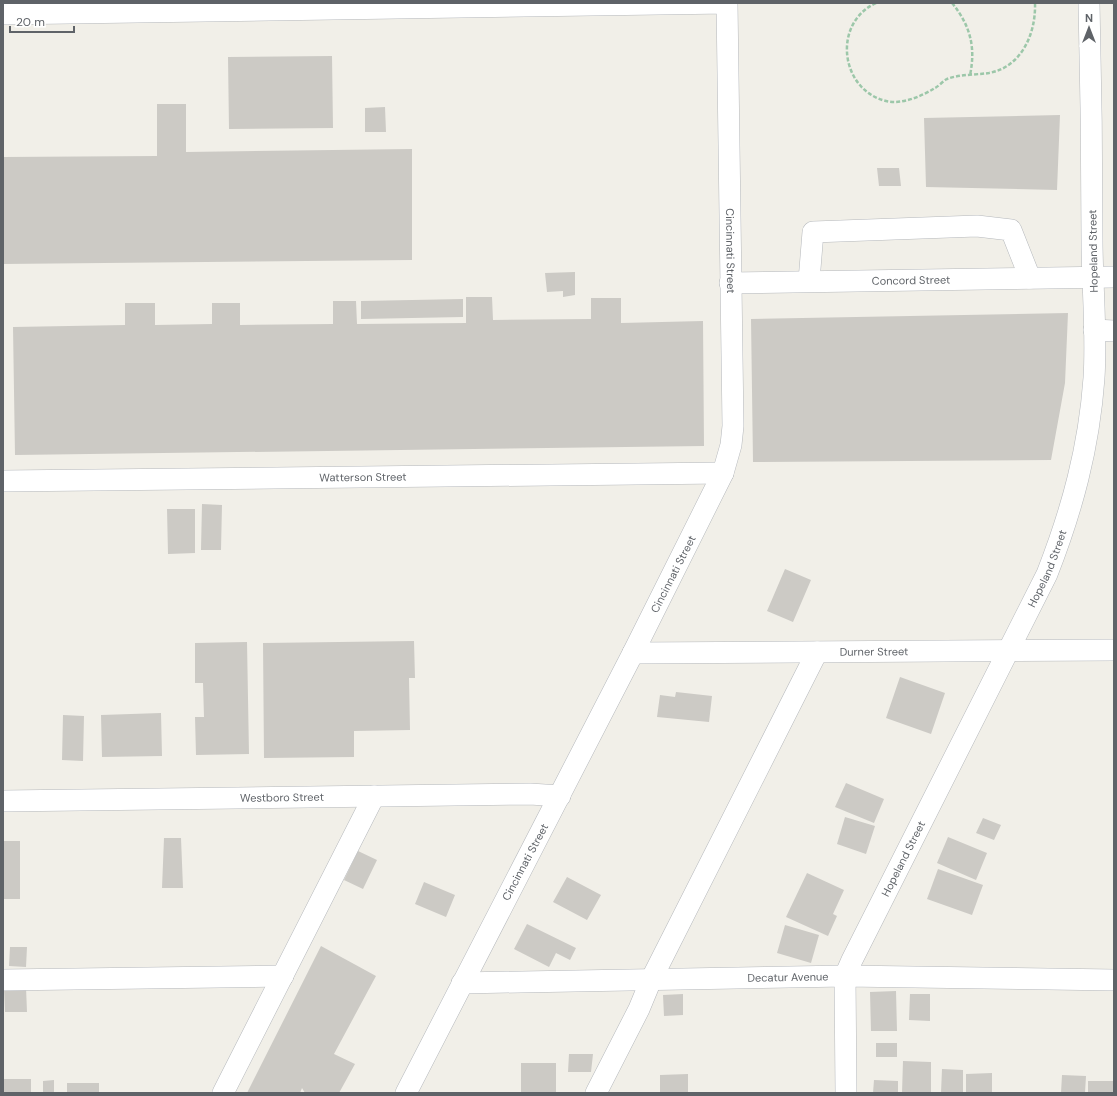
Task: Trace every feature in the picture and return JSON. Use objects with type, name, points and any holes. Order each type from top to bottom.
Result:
[{"type":"street","points":[[3,14],[35,8],[727,3]]},
{"type":"street","name":"Cincinnati Street","points":[[406,1093],[633,653],[723,472],[733,426],[727,3]]},
{"type":"street","name":"Hopeland Street","points":[[846,1093],[846,976],[852,960],[1010,650],[1047,574],[1064,532],[1081,473],[1086,447],[1094,378],[1104,330],[1092,277],[1092,88],[1089,3]]},
{"type":"street","points":[[808,281],[813,232],[977,226],[1011,230],[1030,278]]},
{"type":"street","name":"Concord Street","points":[[730,283],[1114,277]]},
{"type":"street","name":"Watterson Street","points":[[3,481],[723,472]]},
{"type":"street","name":"Durner Street","points":[[633,653],[1114,650]]},
{"type":"street","points":[[596,1093],[639,1009],[651,980],[817,652]]},
{"type":"street","name":"Westboro Street","points":[[3,801],[530,794],[560,796]]},
{"type":"street","points":[[223,1093],[374,796]]},
{"type":"street","points":[[3,980],[283,976]]},
{"type":"street","name":"Decatur Avenue","points":[[462,984],[846,976],[1114,980]]},
{"type":"path","points":[[876,3],[856,17],[846,42],[848,63],[859,84],[870,94],[886,101],[908,100],[922,96],[946,80],[991,72],[1009,65],[1023,51],[1030,37],[1036,18],[1035,3]]},
{"type":"path","points":[[952,3],[964,17],[971,38],[973,62],[970,75]]},
{"type":"building","points":[[332,56],[333,128],[229,129],[228,57]]},
{"type":"building","points":[[157,104],[186,104],[186,152],[412,149],[412,260],[3,264],[3,157],[157,156]]},
{"type":"building","points":[[385,107],[386,132],[365,132],[365,108]]},
{"type":"building","points":[[1060,115],[1057,190],[926,187],[924,118]]},
{"type":"building","points":[[877,168],[899,168],[901,186],[879,186]]},
{"type":"building","points":[[575,272],[575,295],[563,297],[563,291],[547,292],[545,273]]},
{"type":"building","points":[[466,297],[492,297],[493,320],[591,319],[591,298],[621,298],[621,323],[703,321],[704,446],[15,455],[13,327],[125,325],[125,303],[155,303],[155,325],[212,324],[212,303],[240,303],[240,325],[333,324],[333,301],[356,301],[357,324],[466,323]]},
{"type":"building","points":[[463,299],[463,317],[361,319],[361,301]]},
{"type":"building","points":[[1068,313],[1065,383],[1051,460],[753,462],[751,319]]},
{"type":"building","points":[[202,504],[222,505],[221,550],[201,550]]},
{"type":"building","points":[[167,509],[195,509],[195,553],[168,554]]},
{"type":"building","points":[[785,569],[811,580],[793,622],[767,611]]},
{"type":"building","points":[[414,641],[415,678],[409,678],[410,730],[354,731],[354,757],[264,758],[263,643]]},
{"type":"building","points":[[247,642],[249,754],[196,755],[195,717],[204,717],[203,683],[195,683],[195,643]]},
{"type":"building","points":[[900,677],[945,693],[931,734],[886,718]]},
{"type":"building","points":[[676,692],[712,696],[709,722],[657,717],[660,695],[675,697]]},
{"type":"building","points":[[161,713],[162,756],[102,757],[101,715]]},
{"type":"building","points":[[63,715],[84,716],[83,761],[62,760]]},
{"type":"building","points":[[846,783],[884,799],[874,823],[835,807]]},
{"type":"building","points":[[845,817],[875,826],[866,854],[837,844]]},
{"type":"building","points":[[983,818],[1001,825],[994,840],[976,833]]},
{"type":"building","points":[[948,837],[987,853],[976,880],[937,863]]},
{"type":"building","points":[[164,838],[181,838],[183,888],[162,888]]},
{"type":"building","points":[[3,841],[20,841],[20,899],[3,899]]},
{"type":"building","points":[[358,851],[377,860],[363,889],[344,880]]},
{"type":"building","points":[[938,869],[983,885],[972,915],[927,899]]},
{"type":"building","points":[[807,873],[844,890],[833,914],[837,916],[828,936],[786,917]]},
{"type":"building","points":[[567,877],[601,895],[587,920],[553,902]]},
{"type":"building","points":[[424,882],[455,895],[446,917],[415,904]]},
{"type":"building","points":[[527,924],[576,948],[570,960],[556,953],[549,967],[514,949]]},
{"type":"building","points":[[785,925],[819,935],[811,963],[777,953]]},
{"type":"building","points":[[321,946],[376,976],[334,1054],[355,1064],[339,1093],[305,1093],[302,1088],[300,1093],[247,1093]]},
{"type":"building","points":[[10,947],[27,947],[26,967],[9,966]]},
{"type":"building","points":[[4,987],[26,987],[27,1012],[5,1012]]},
{"type":"building","points":[[896,991],[897,1031],[871,1031],[870,992]]},
{"type":"building","points":[[683,994],[683,1015],[664,1016],[663,995]]},
{"type":"building","points":[[910,994],[930,994],[930,1021],[909,1020]]},
{"type":"building","points":[[876,1043],[897,1043],[897,1057],[876,1057]]},
{"type":"building","points":[[569,1054],[593,1054],[591,1072],[568,1072]]},
{"type":"building","points":[[903,1061],[931,1062],[931,1093],[902,1093]]},
{"type":"building","points":[[521,1063],[556,1063],[556,1093],[521,1093]]},
{"type":"building","points":[[942,1069],[963,1070],[963,1093],[941,1093]]},
{"type":"building","points":[[992,1073],[992,1093],[966,1093],[966,1074]]},
{"type":"building","points":[[688,1074],[688,1093],[660,1093],[660,1075]]},
{"type":"building","points":[[1062,1075],[1086,1076],[1085,1093],[1061,1093]]},
{"type":"building","points":[[3,1079],[31,1079],[31,1093],[3,1093]]},
{"type":"building","points":[[54,1080],[54,1093],[43,1093],[43,1081]]},
{"type":"building","points":[[874,1080],[898,1081],[898,1093],[873,1093]]},
{"type":"building","points":[[1088,1081],[1114,1081],[1114,1093],[1088,1093]]},
{"type":"building","points":[[67,1083],[99,1083],[99,1093],[67,1093]]}]
